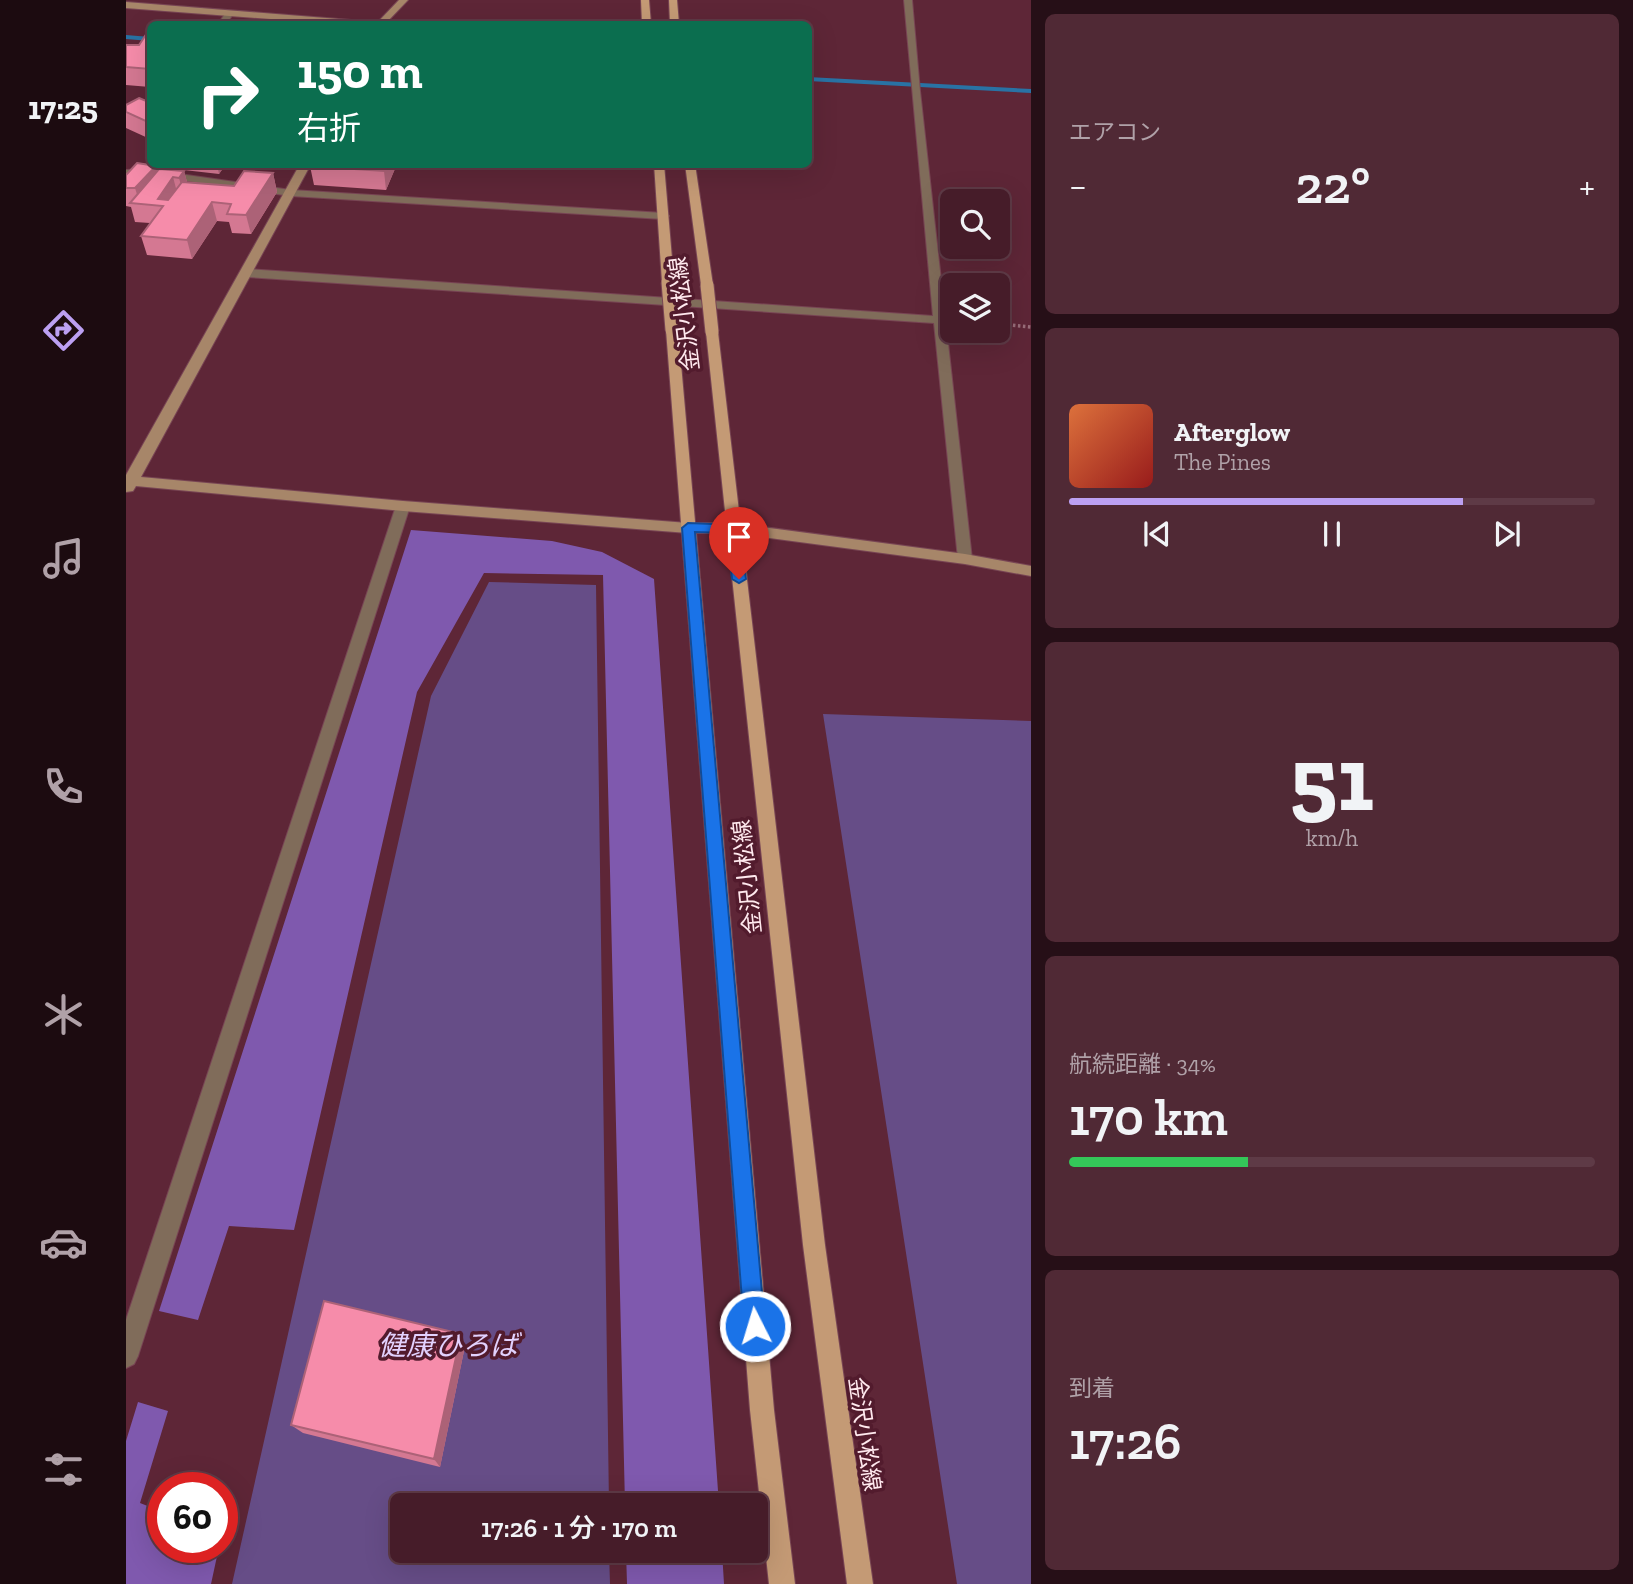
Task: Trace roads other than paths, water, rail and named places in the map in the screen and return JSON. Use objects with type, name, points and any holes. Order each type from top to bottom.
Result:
[{"type":"main road","points":[[645,0],[647,21]]},
{"type":"main road","points":[[673,0],[675,21]]},
{"type":"main road","name":"金沢小松線","points":[[659,168],[762,1410],[782,1584]]},
{"type":"main road","name":"金沢小松線","points":[[691,168],[707,285],[814,1245],[860,1584]]},
{"type":"street","points":[[383,21],[404,0]]},
{"type":"street","points":[[908,0],[914,86],[965,559]]},
{"type":"street","points":[[126,5],[327,21]]},
{"type":"street","points":[[224,21],[230,13]]},
{"type":"street","points":[[304,168],[128,484],[688,528],[733,528],[965,559],[1031,571]]},
{"type":"street","points":[[126,173],[145,172],[291,193],[663,216]]},
{"type":"street","points":[[247,273],[938,320]]},
{"type":"street","points":[[126,1356],[403,506]]},
{"type":"waterway","points":[[126,37],[147,39]]},
{"type":"waterway","points":[[812,79],[1031,91]]},
{"type":"park label","name":"健康ひろば","points":[[448,1345]]}]
